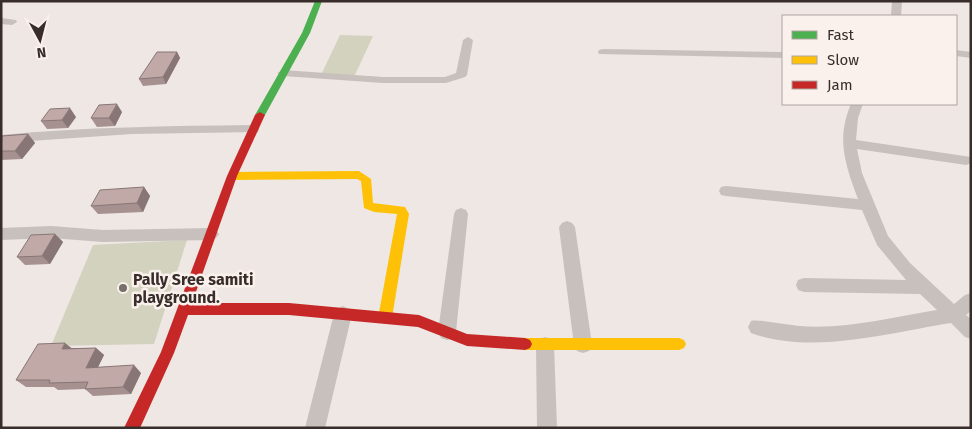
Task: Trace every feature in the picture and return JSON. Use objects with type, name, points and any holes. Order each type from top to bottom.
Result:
[{"type":"street","points":[[132,428],[167,353],[232,176],[268,98],[306,33],[319,1]]},
{"type":"street","points":[[896,1],[896,15]]},
{"type":"street","points":[[282,73],[360,80],[456,78],[461,75],[463,69],[468,40]]},
{"type":"street","points":[[603,52],[782,55]]},
{"type":"street","points":[[957,53],[971,55]]},
{"type":"street","points":[[857,105],[849,123],[848,143],[855,172],[883,243],[971,331]]},
{"type":"street","points":[[1,139],[132,130],[254,129]]},
{"type":"street","points":[[848,143],[966,160]]},
{"type":"street","points":[[232,176],[359,176],[366,179],[368,204],[374,208],[401,210],[403,214],[385,318]]},
{"type":"street","points":[[726,191],[868,205]]},
{"type":"street","points":[[447,332],[462,214]]},
{"type":"street","points":[[567,227],[583,345]]},
{"type":"street","points":[[1,234],[52,232],[103,236],[211,234]]},
{"type":"street","points":[[804,285],[925,287]]},
{"type":"street","points":[[757,327],[769,331],[814,335],[954,315],[971,300]]},
{"type":"street","points":[[183,309],[289,309],[419,321],[467,340],[505,344],[679,344]]},
{"type":"street","points":[[315,428],[343,314]]},
{"type":"street","points":[[545,345],[547,428]]},
{"type":"green space","points":[[340,35],[373,36],[354,77],[321,75]]},
{"type":"green space","name":"Pally Sree samiti playground.","points":[[187,240],[154,344],[51,346],[93,245]]},
{"type":"building","points":[[157,52],[177,52],[163,77],[139,79]]},
{"type":"building","points":[[117,104],[109,118],[91,118],[99,105]]},
{"type":"building","points":[[70,108],[62,120],[41,121],[50,109]]},
{"type":"building","points":[[28,134],[15,151],[1,151],[2,136]]},
{"type":"building","points":[[144,187],[137,203],[91,206],[100,190]]},
{"type":"building","points":[[55,234],[42,256],[17,257],[31,235]]},
{"type":"building","points":[[65,343],[62,349],[96,348],[86,368],[134,365],[123,387],[85,389],[88,382],[49,383],[50,380],[16,380],[38,344]]},
{"type":"traffic: fast","points":[[260,115],[306,33],[319,1]]},
{"type":"traffic: slow","points":[[232,176],[359,175],[366,179],[368,205],[374,208],[401,210],[403,214],[385,318]]},
{"type":"traffic: slow","points":[[525,344],[679,344]]},
{"type":"traffic: jam","points":[[132,428],[167,353],[232,176],[260,115]]},
{"type":"traffic: jam","points":[[183,309],[289,309],[419,321],[467,340],[525,344]]},
{"type":"place","name":"Pally Sree samiti playground.","points":[[123,288]]}]
